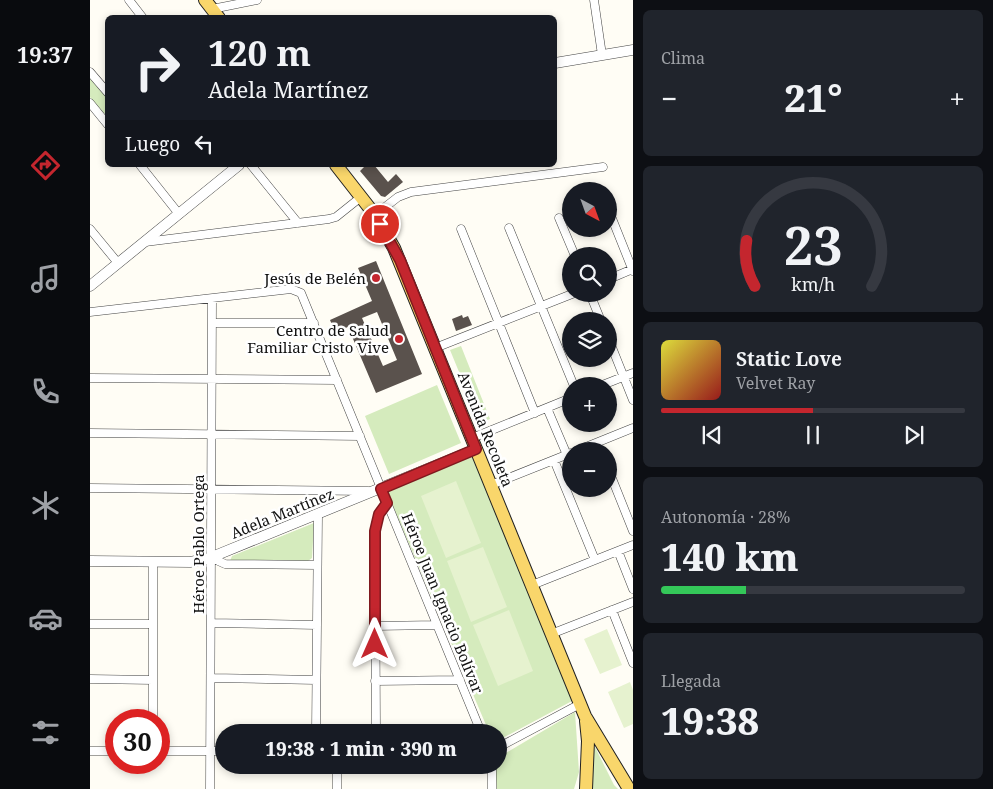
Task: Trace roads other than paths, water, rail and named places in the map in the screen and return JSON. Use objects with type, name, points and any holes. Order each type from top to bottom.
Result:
[{"type":"main road","name":"Avenida Recoleta","points":[[338,167],[375,215],[400,260],[582,710],[629,789]]},
{"type":"main road","name":"Avenida Recoleta","points":[[582,710],[588,741],[585,786]]},
{"type":"street","points":[[129,0],[141,15]]},
{"type":"street","points":[[212,9],[258,0]]},
{"type":"street","points":[[594,0],[602,55]]},
{"type":"street","points":[[557,62],[633,50]]},
{"type":"street","points":[[90,72],[105,90]]},
{"type":"street","points":[[90,103],[105,118]]},
{"type":"street","points":[[375,215],[398,197],[411,192],[603,166]]},
{"type":"street","points":[[142,167],[179,214]]},
{"type":"street","points":[[90,286],[237,167]]},
{"type":"street","points":[[253,167],[298,222]]},
{"type":"street","points":[[145,242],[332,218],[361,197]]},
{"type":"street","points":[[559,218],[571,247]]},
{"type":"street","points":[[510,228],[570,377]]},
{"type":"street","points":[[90,229],[118,263]]},
{"type":"street","points":[[461,229],[535,413]]},
{"type":"street","points":[[617,276],[633,270],[618,233]]},
{"type":"street","name":"Héroe Juan Ignacio Bolívar","points":[[212,299],[291,289],[298,291],[314,323],[360,436],[378,490],[387,503],[478,724]]},
{"type":"street","points":[[435,348],[562,298]]},
{"type":"street","points":[[90,312],[212,299]]},
{"type":"street","name":"Héroe Pablo Ortega","points":[[210,789],[212,299]]},
{"type":"street","points":[[212,323],[314,323]]},
{"type":"street","points":[[617,360],[633,400]]},
{"type":"street","points":[[617,380],[633,373]]},
{"type":"street","points":[[90,378],[337,380]]},
{"type":"street","points":[[474,443],[562,402]]},
{"type":"street","points":[[548,408],[564,442]]},
{"type":"street","points":[[599,442],[633,428]]},
{"type":"street","points":[[90,433],[360,436]]},
{"type":"street","name":"Adela Martínez","points":[[90,561],[190,562],[212,558],[378,490],[474,443]]},
{"type":"street","points":[[491,485],[562,457]]},
{"type":"street","points":[[554,460],[595,560]]},
{"type":"street","points":[[90,488],[378,490]]},
{"type":"street","points":[[617,491],[633,531]]},
{"type":"street","points":[[376,724],[375,531],[379,514],[387,503]]},
{"type":"street","points":[[316,724],[318,515]]},
{"type":"street","points":[[532,585],[633,545]]},
{"type":"street","points":[[618,551],[633,589]]},
{"type":"street","points":[[212,558],[225,564],[317,564]]},
{"type":"street","points":[[152,709],[153,562]]},
{"type":"street","points":[[552,634],[633,602]]},
{"type":"street","points":[[612,610],[633,663]]},
{"type":"street","points":[[211,623],[317,625]]},
{"type":"street","points":[[90,624],[153,624]]},
{"type":"street","points":[[375,626],[437,625]]},
{"type":"street","points":[[211,678],[316,680]]},
{"type":"street","points":[[90,679],[153,680]]},
{"type":"street","points":[[376,681],[460,680]]},
{"type":"street","points":[[507,743],[582,710]]},
{"type":"street","points":[[90,750],[105,751]]},
{"type":"street","points":[[170,751],[215,751]]},
{"type":"street","points":[[337,774],[337,789]]},
{"type":"street","points":[[492,774],[492,789]]},
{"type":"place","name":"Jesús de Belén","points":[[376,278]]},
{"type":"place","name":"Centro de Salud Familiar Cristo Vive","points":[[399,339]]}]
